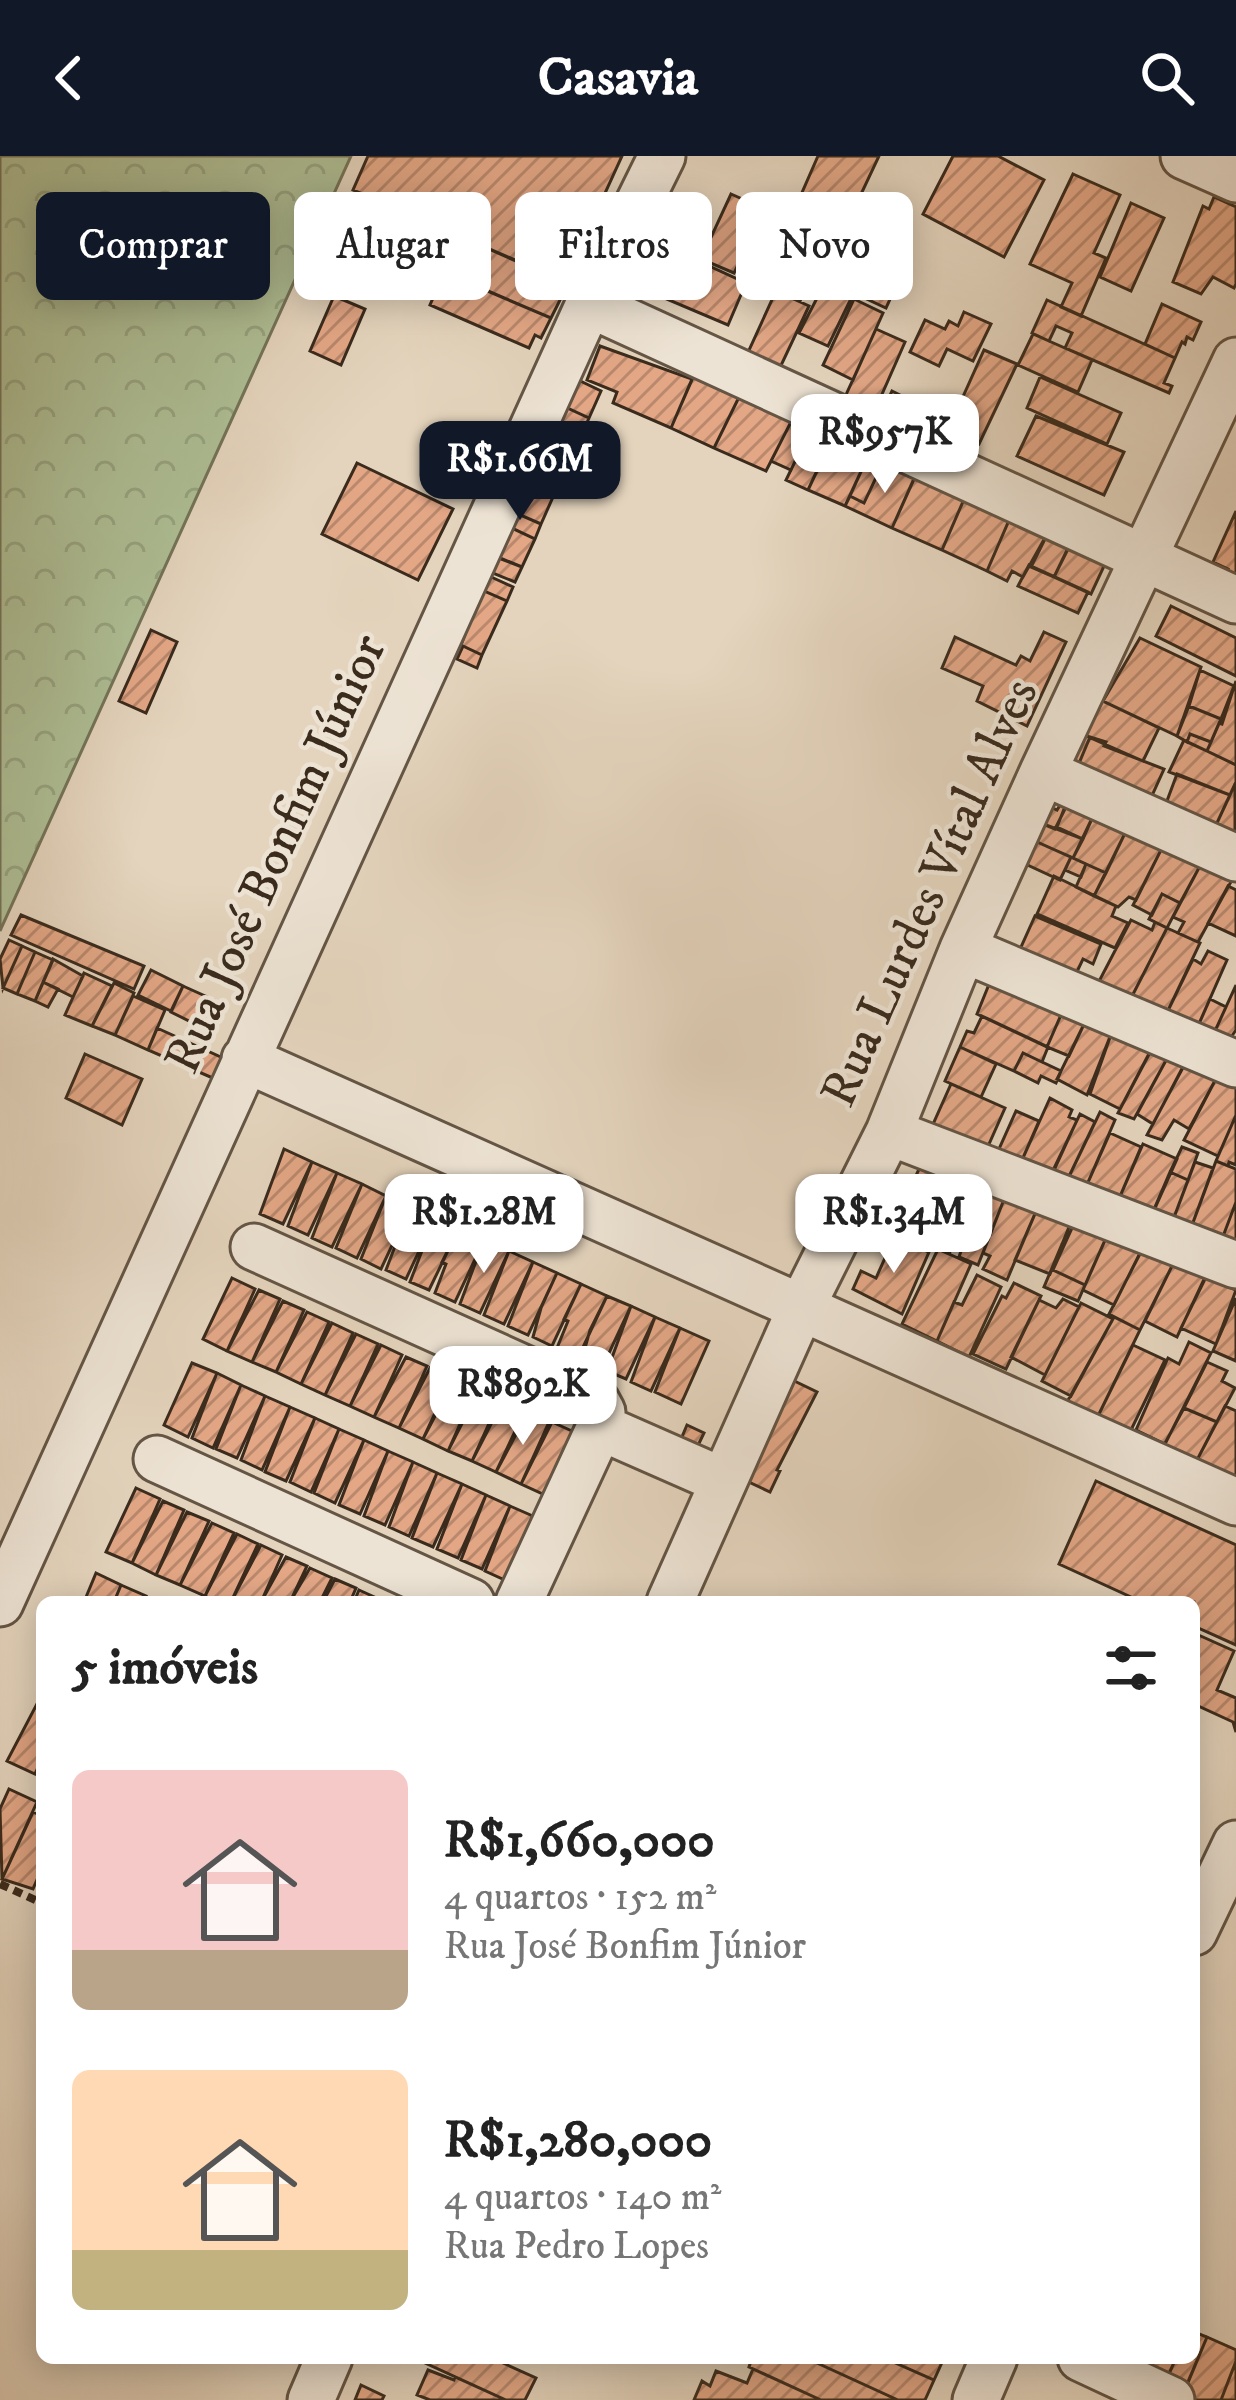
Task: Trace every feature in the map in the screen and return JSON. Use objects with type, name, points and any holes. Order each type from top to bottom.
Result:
[{"type":"street","name":"Rua José Bonfim Júnior","points":[[0,1603],[589,304],[662,156]]},
{"type":"street","points":[[1184,156],[1236,179]]},
{"type":"street","points":[[589,304],[1236,600]]},
{"type":"street","name":"Rua Lurdes Vítal Alves","points":[[673,1596],[801,1308],[889,1132],[963,949],[1043,772],[1236,361]]},
{"type":"street","points":[[1043,772],[1236,858]]},
{"type":"street","points":[[963,949],[1236,1064]]},
{"type":"street","points":[[245,1059],[1236,1502]]},
{"type":"street","points":[[889,1132],[1236,1265]]},
{"type":"street","points":[[254,1247],[596,1402],[602,1412],[600,1427],[523,1596]]},
{"type":"street","points":[[600,1427],[724,1481]]},
{"type":"street","points":[[158,1459],[458,1596]]},
{"type":"street","points":[[1200,1919],[1236,1844]]},
{"type":"street","points":[[310,2400],[326,2364]]},
{"type":"street","points":[[976,2400],[991,2364]]},
{"type":"street","points":[[1095,2364],[1171,2400]]},
{"type":"path","points":[[0,1884],[36,1900]]},
{"type":"green space","points":[[0,156],[351,156],[335,192],[294,192],[294,282],[0,931]]},
{"type":"building","points":[[368,156],[622,156],[606,192],[515,192],[515,260],[491,250],[491,192],[353,190]]},
{"type":"building","points":[[818,156],[879,156],[862,192],[802,192]]},
{"type":"building","points":[[953,156],[998,156],[1044,180],[1004,257],[923,214]]},
{"type":"building","points":[[1073,174],[1120,195],[1094,253],[1106,258],[1081,316],[1061,307],[1072,283],[1030,264]]},
{"type":"building","points":[[731,194],[736,196],[734,273],[712,264],[712,235]]},
{"type":"building","points":[[1214,197],[1236,207],[1236,284],[1234,288],[1213,277],[1201,294],[1173,282],[1203,206],[1209,209]]},
{"type":"building","points":[[1131,203],[1164,218],[1131,291],[1100,277]]},
{"type":"building","points":[[491,250],[515,261],[515,300],[560,300],[551,318],[491,293]]},
{"type":"building","points":[[712,267],[736,278],[739,300],[728,325],[669,300],[712,300]]},
{"type":"building","points":[[491,292],[551,318],[541,338],[535,335],[529,348],[430,305],[432,300],[491,300]]},
{"type":"building","points":[[332,300],[365,309],[341,365],[310,351]]},
{"type":"building","points":[[772,300],[796,300],[809,306],[777,374],[745,359]]},
{"type":"building","points":[[816,300],[850,300],[828,346],[799,333]]},
{"type":"building","points":[[854,300],[883,313],[853,380],[823,365]]},
{"type":"building","points":[[1047,300],[1175,358],[1164,383],[1172,386],[1169,393],[1065,348],[1072,333],[1056,326],[1049,341],[1032,333]]},
{"type":"building","points":[[1162,304],[1201,322],[1193,340],[1187,337],[1182,342],[1175,358],[1145,344]]},
{"type":"building","points":[[964,312],[991,324],[973,361],[947,349],[939,366],[910,352],[925,320],[945,329],[949,321],[958,326]]},
{"type":"building","points":[[876,329],[905,342],[875,410],[845,397]]},
{"type":"building","points":[[1033,334],[1092,360],[1078,392],[1018,365]]},
{"type":"building","points":[[600,346],[692,379],[671,428],[613,403],[617,392],[587,380]]},
{"type":"building","points":[[984,350],[1017,364],[979,444],[948,430]]},
{"type":"building","points":[[695,373],[742,391],[714,448],[671,428]]},
{"type":"building","points":[[572,377],[601,391],[589,418],[559,404]]},
{"type":"building","points":[[1040,377],[1121,413],[1107,444],[1027,408]]},
{"type":"building","points":[[742,391],[794,416],[766,471],[714,448]]},
{"type":"building","points":[[892,391],[932,411],[919,439],[878,421]]},
{"type":"building","points":[[563,406],[589,418],[573,454],[547,442]]},
{"type":"building","points":[[794,416],[812,425],[791,470],[771,461]]},
{"type":"building","points":[[1036,416],[1124,452],[1104,495],[1017,456]]},
{"type":"building","points":[[808,435],[829,445],[808,490],[786,480]]},
{"type":"building","points":[[834,435],[870,452],[845,506],[808,490]]},
{"type":"building","points":[[547,442],[573,454],[561,479],[535,467]]},
{"type":"building","points":[[870,452],[885,459],[864,503],[850,496]]},
{"type":"building","points":[[524,462],[561,479],[541,524],[504,508]]},
{"type":"building","points":[[357,463],[453,509],[418,580],[322,534]]},
{"type":"building","points":[[883,463],[915,477],[892,528],[845,506],[850,496],[864,503]]},
{"type":"building","points":[[916,474],[965,497],[942,550],[892,528]]},
{"type":"building","points":[[965,497],[1010,518],[987,571],[942,550]]},
{"type":"building","points":[[504,508],[541,524],[535,539],[499,522]]},
{"type":"building","points":[[1236,511],[1236,587],[1223,580],[1228,569],[1213,562]]},
{"type":"building","points":[[1010,518],[1046,536],[1023,577],[1012,571],[1007,581],[987,571]]},
{"type":"building","points":[[499,522],[535,539],[522,567],[488,553]]},
{"type":"building","points":[[1047,535],[1069,546],[1054,577],[1031,567]]},
{"type":"building","points":[[1069,547],[1105,564],[1091,594],[1054,577]]},
{"type":"building","points":[[496,557],[522,567],[515,582],[490,572]]},
{"type":"building","points":[[1029,565],[1088,592],[1078,613],[1018,586]]},
{"type":"building","points":[[489,576],[513,587],[507,601],[482,590]]},
{"type":"building","points":[[482,590],[507,601],[482,655],[461,645]]},
{"type":"building","points":[[1171,606],[1236,638],[1236,676],[1156,636]]},
{"type":"building","points":[[151,630],[177,642],[146,713],[119,701]]},
{"type":"building","points":[[1044,632],[1066,642],[1027,726],[977,701],[983,686],[942,668],[955,637],[1016,665],[1021,656],[1030,661]]},
{"type":"building","points":[[1140,638],[1201,667],[1177,736],[1103,701]]},
{"type":"building","points":[[463,646],[482,655],[477,668],[457,659]]},
{"type":"building","points":[[1200,670],[1234,686],[1221,719],[1189,706]]},
{"type":"building","points":[[1236,681],[1236,765],[1207,751]]},
{"type":"building","points":[[1092,696],[1159,728],[1143,761],[1075,731]]},
{"type":"building","points":[[1189,706],[1221,719],[1211,742],[1190,734],[1187,742],[1177,736]]},
{"type":"building","points":[[1075,731],[1090,737],[1072,780],[1055,773]]},
{"type":"building","points":[[1190,734],[1211,742],[1207,751],[1187,742]]},
{"type":"building","points":[[1090,737],[1164,769],[1145,811],[1072,780]]},
{"type":"building","points":[[1184,740],[1236,765],[1230,795],[1169,772]]},
{"type":"building","points":[[1177,774],[1230,795],[1210,838],[1161,817]]},
{"type":"building","points":[[1235,784],[1235,830],[1236,848],[1210,838]]},
{"type":"building","points":[[1062,802],[1065,809],[1055,829],[1033,820],[1042,803],[1057,810]]},
{"type":"building","points":[[1066,804],[1094,814],[1083,839],[1057,827]]},
{"type":"building","points":[[1094,814],[1127,829],[1106,873],[1073,858]]},
{"type":"building","points":[[1033,820],[1083,839],[1073,858],[1024,836]]},
{"type":"building","points":[[1127,829],[1163,846],[1136,900],[1129,897],[1118,907],[1094,896]]},
{"type":"building","points":[[1030,839],[1071,857],[1060,880],[1019,861]]},
{"type":"building","points":[[1163,846],[1201,864],[1180,903],[1162,894],[1152,915],[1133,905]]},
{"type":"building","points":[[1071,857],[1086,864],[1081,877],[1065,870]]},
{"type":"building","points":[[1086,864],[1106,873],[1094,896],[1076,887]]},
{"type":"building","points":[[1201,864],[1232,880],[1198,942],[1178,933],[1184,922],[1173,917]]},
{"type":"building","points":[[1054,876],[1116,906],[1112,916],[1128,923],[1115,948],[1037,914]]},
{"type":"building","points":[[1228,886],[1236,890],[1236,936],[1208,923]]},
{"type":"building","points":[[1162,894],[1180,903],[1167,928],[1149,919]]},
{"type":"building","points":[[21,915],[144,966],[134,989],[11,935]]},
{"type":"building","points":[[1035,916],[1101,944],[1093,964],[1083,959],[1073,980],[1017,956]]},
{"type":"building","points":[[1131,920],[1152,930],[1155,922],[1167,928],[1128,1004],[1095,989]]},
{"type":"building","points":[[1167,928],[1200,943],[1163,1021],[1128,1004]]},
{"type":"building","points":[[9,940],[22,946],[3,988],[0,959]]},
{"type":"building","points":[[22,946],[35,952],[17,994],[3,988]]},
{"type":"building","points":[[1208,951],[1227,960],[1194,1035],[1163,1021],[1193,959],[1201,964]]},
{"type":"building","points":[[35,952],[53,960],[35,1001],[17,994]]},
{"type":"building","points":[[53,959],[83,976],[73,997],[43,982]]},
{"type":"building","points":[[151,970],[183,986],[171,1011],[138,995]]},
{"type":"building","points":[[84,973],[112,986],[92,1026],[65,1015]]},
{"type":"building","points":[[992,977],[1064,1008],[1047,1047],[977,1014]]},
{"type":"building","points":[[43,982],[58,989],[48,1007],[35,1001]]},
{"type":"building","points":[[114,983],[134,993],[115,1035],[92,1026]]},
{"type":"building","points":[[1236,985],[1236,1030],[1224,1047],[1210,1042]]},
{"type":"building","points":[[183,986],[214,1000],[201,1027],[171,1012]]},
{"type":"building","points":[[133,996],[165,1010],[148,1050],[115,1035]]},
{"type":"building","points":[[1210,999],[1226,1007],[1210,1042],[1194,1035]]},
{"type":"building","points":[[1064,1008],[1087,1018],[1069,1056],[1047,1047]]},
{"type":"building","points":[[982,1016],[1048,1047],[1042,1062],[1023,1053],[1014,1071],[960,1047]]},
{"type":"building","points":[[1087,1018],[1113,1029],[1087,1095],[1057,1079]]},
{"type":"building","points":[[157,1028],[225,1059],[215,1079],[148,1050]]},
{"type":"building","points":[[1113,1029],[1153,1046],[1120,1109],[1090,1094]]},
{"type":"building","points":[[1154,1045],[1170,1053],[1134,1119],[1118,1113]]},
{"type":"building","points":[[960,1047],[996,1064],[981,1097],[945,1081]]},
{"type":"building","points":[[1023,1053],[1061,1071],[1056,1083],[1041,1076],[1038,1083],[1014,1071]]},
{"type":"building","points":[[1170,1053],[1186,1061],[1153,1124],[1137,1114]]},
{"type":"building","points":[[85,1054],[142,1079],[122,1125],[66,1098]]},
{"type":"building","points":[[1187,1060],[1218,1075],[1189,1129],[1174,1120],[1162,1140],[1147,1135]]},
{"type":"building","points":[[1218,1075],[1236,1084],[1236,1115],[1218,1156],[1184,1140]]},
{"type":"building","points":[[951,1084],[1005,1108],[981,1162],[926,1140]]},
{"type":"building","points":[[1050,1098],[1072,1110],[1069,1117],[1077,1120],[1050,1179],[1046,1168],[1023,1158]]},
{"type":"building","points":[[1016,1111],[1039,1121],[1015,1176],[991,1167]]},
{"type":"building","points":[[1100,1112],[1115,1120],[1082,1196],[1063,1189]]},
{"type":"building","points":[[1080,1114],[1095,1122],[1063,1189],[1047,1183]]},
{"type":"building","points":[[1236,1115],[1236,1165],[1229,1162],[1228,1166],[1216,1161]]},
{"type":"building","points":[[1110,1133],[1141,1147],[1115,1208],[1082,1196]]},
{"type":"building","points":[[1143,1144],[1177,1159],[1151,1217],[1115,1208]]},
{"type":"building","points":[[1182,1147],[1198,1153],[1188,1180],[1170,1172]]},
{"type":"building","points":[[284,1149],[312,1162],[283,1224],[260,1214]]},
{"type":"building","points":[[1216,1161],[1236,1169],[1236,1202],[1219,1247],[1188,1236]]},
{"type":"building","points":[[312,1162],[337,1173],[308,1235],[288,1226]]},
{"type":"building","points":[[1195,1162],[1213,1168],[1188,1236],[1170,1228]]},
{"type":"building","points":[[920,1167],[967,1184],[961,1199],[914,1180]]},
{"type":"building","points":[[1170,1172],[1188,1180],[1170,1228],[1149,1221]]},
{"type":"building","points":[[337,1173],[362,1184],[332,1247],[312,1238]]},
{"type":"building","points":[[912,1180],[961,1199],[946,1238],[933,1234],[938,1221],[902,1207]]},
{"type":"building","points":[[362,1184],[386,1196],[357,1258],[336,1248]]},
{"type":"building","points":[[967,1184],[1005,1197],[978,1265],[959,1257],[961,1251],[952,1247],[949,1254],[942,1251]]},
{"type":"building","points":[[386,1196],[410,1207],[381,1269],[361,1259]]},
{"type":"building","points":[[1005,1197],[1037,1209],[1007,1280],[983,1269],[990,1256],[983,1253]]},
{"type":"building","points":[[1236,1202],[1236,1253],[1219,1247]]},
{"type":"building","points":[[410,1207],[435,1217],[406,1279],[386,1270]]},
{"type":"building","points":[[1037,1209],[1071,1222],[1050,1274],[1015,1260]]},
{"type":"building","points":[[435,1217],[459,1228],[429,1290],[410,1282]]},
{"type":"building","points":[[1073,1226],[1105,1240],[1085,1285],[1053,1270]]},
{"type":"building","points":[[459,1228],[484,1240],[455,1302],[435,1293],[446,1264],[442,1262]]},
{"type":"building","points":[[1107,1236],[1141,1251],[1114,1305],[1083,1290]]},
{"type":"building","points":[[894,1238],[929,1252],[902,1314],[853,1289],[861,1271],[876,1278]]},
{"type":"building","points":[[484,1240],[509,1251],[480,1313],[460,1304]]},
{"type":"building","points":[[1062,1244],[1053,1270],[1085,1285],[1078,1301],[1044,1287]]},
{"type":"building","points":[[1143,1248],[1175,1260],[1140,1330],[1109,1314]]},
{"type":"building","points":[[938,1249],[971,1264],[937,1341],[902,1324]]},
{"type":"building","points":[[509,1251],[533,1262],[504,1324],[484,1315]]},
{"type":"building","points":[[1175,1260],[1207,1273],[1177,1337],[1145,1321]]},
{"type":"building","points":[[533,1262],[557,1273],[528,1335],[508,1326]]},
{"type":"building","points":[[557,1273],[581,1284],[552,1346],[533,1337]]},
{"type":"building","points":[[977,1275],[1001,1287],[969,1357],[937,1341],[954,1302],[962,1305]]},
{"type":"building","points":[[1206,1277],[1236,1290],[1216,1344],[1181,1328]]},
{"type":"building","points":[[232,1278],[255,1289],[227,1351],[203,1339]]},
{"type":"building","points":[[1014,1283],[1041,1296],[1006,1369],[973,1354],[1002,1296],[1006,1298]]},
{"type":"building","points":[[581,1284],[607,1296],[578,1358],[557,1348],[568,1321],[564,1319]]},
{"type":"building","points":[[259,1290],[280,1299],[252,1362],[227,1351]]},
{"type":"building","points":[[607,1296],[631,1306],[602,1368],[582,1359]]},
{"type":"building","points":[[1236,1298],[1236,1361],[1213,1351]]},
{"type":"building","points":[[1063,1299],[1079,1307],[1045,1375],[1011,1357],[1039,1300],[1056,1308]]},
{"type":"building","points":[[283,1301],[304,1310],[276,1372],[252,1362]]},
{"type":"building","points":[[1081,1303],[1113,1319],[1071,1396],[1042,1381]]},
{"type":"building","points":[[631,1306],[655,1317],[626,1379],[607,1371]]},
{"type":"building","points":[[307,1312],[329,1322],[301,1384],[276,1372]]},
{"type":"building","points":[[655,1317],[680,1328],[651,1391],[631,1382]]},
{"type":"building","points":[[1114,1317],[1140,1330],[1098,1416],[1067,1402]]},
{"type":"building","points":[[332,1323],[353,1333],[325,1395],[301,1384]]},
{"type":"building","points":[[680,1328],[709,1341],[681,1404],[655,1392]]},
{"type":"building","points":[[356,1334],[378,1344],[350,1406],[325,1395]]},
{"type":"building","points":[[1189,1342],[1211,1353],[1165,1444],[1136,1430],[1168,1358],[1179,1364]]},
{"type":"building","points":[[381,1345],[402,1355],[374,1417],[350,1406]]},
{"type":"building","points":[[1133,1345],[1165,1360],[1131,1430],[1098,1416]]},
{"type":"building","points":[[406,1357],[427,1366],[399,1428],[374,1417]]},
{"type":"building","points":[[1207,1362],[1227,1371],[1222,1381],[1235,1388],[1217,1422],[1184,1408]]},
{"type":"building","points":[[192,1363],[217,1373],[188,1437],[164,1425]]},
{"type":"building","points":[[430,1368],[452,1377],[423,1439],[399,1428]]},
{"type":"building","points":[[217,1373],[241,1385],[213,1448],[192,1438]]},
{"type":"building","points":[[784,1376],[817,1392],[770,1492],[736,1476]]},
{"type":"building","points":[[455,1378],[476,1388],[448,1451],[423,1439]]},
{"type":"building","points":[[241,1385],[265,1396],[237,1458],[216,1449]]},
{"type":"building","points":[[479,1390],[500,1399],[472,1461],[448,1451]]},
{"type":"building","points":[[265,1396],[290,1407],[262,1470],[241,1460]]},
{"type":"building","points":[[503,1401],[525,1410],[496,1472],[472,1461]]},
{"type":"building","points":[[1225,1406],[1236,1411],[1236,1477],[1197,1460]]},
{"type":"building","points":[[290,1407],[315,1418],[286,1481],[265,1472]]},
{"type":"building","points":[[1184,1408],[1217,1422],[1197,1460],[1164,1445]]},
{"type":"building","points":[[528,1412],[549,1422],[521,1484],[496,1472]]},
{"type":"building","points":[[315,1418],[339,1429],[311,1492],[290,1482]]},
{"type":"building","points":[[552,1422],[574,1432],[545,1495],[521,1484]]},
{"type":"building","points":[[687,1425],[704,1433],[692,1458],[676,1451]]},
{"type":"building","points":[[339,1429],[364,1440],[335,1503],[314,1493]]},
{"type":"building","points":[[364,1440],[388,1451],[360,1514],[339,1505]]},
{"type":"building","points":[[388,1451],[413,1462],[385,1525],[364,1516]]},
{"type":"building","points":[[413,1462],[437,1473],[409,1536],[389,1527]]},
{"type":"building","points":[[437,1473],[462,1484],[433,1547],[412,1538]]},
{"type":"building","points":[[1096,1481],[1236,1545],[1236,1645],[1200,1629],[1200,1596],[1129,1596],[1059,1564]]},
{"type":"building","points":[[462,1484],[486,1495],[458,1558],[437,1549]]},
{"type":"building","points":[[136,1488],[160,1499],[132,1563],[106,1552]]},
{"type":"building","points":[[486,1495],[510,1506],[482,1569],[461,1560]]},
{"type":"building","points":[[163,1501],[184,1510],[156,1575],[132,1563]]},
{"type":"building","points":[[510,1506],[535,1517],[507,1581],[485,1571]]},
{"type":"building","points":[[187,1512],[209,1521],[180,1585],[156,1575]]},
{"type":"building","points":[[212,1523],[234,1533],[205,1596],[180,1585]]},
{"type":"building","points":[[237,1534],[258,1544],[234,1596],[205,1596]]},
{"type":"building","points":[[261,1545],[282,1555],[264,1596],[234,1596]]},
{"type":"building","points":[[286,1557],[307,1566],[293,1596],[264,1596]]},
{"type":"building","points":[[310,1568],[332,1578],[323,1596],[294,1596]]},
{"type":"building","points":[[96,1573],[121,1585],[116,1596],[86,1596]]},
{"type":"building","points":[[335,1579],[356,1588],[353,1596],[326,1596]]},
{"type":"building","points":[[121,1585],[146,1596],[116,1596]]},
{"type":"building","points":[[1200,1636],[1234,1651],[1217,1690],[1236,1698],[1236,1732],[1233,1722],[1200,1707]]},
{"type":"building","points":[[36,1706],[35,1774],[7,1761]]},
{"type":"building","points":[[9,1789],[36,1802],[2,1879],[0,1809]]},
{"type":"building","points":[[33,1812],[36,1813],[33,1889],[2,1879]]},
{"type":"building","points":[[1207,2337],[1236,2350],[1221,2400],[1182,2397],[1196,2364],[1200,2364]]},
{"type":"building","points":[[1236,2361],[1236,2400],[1221,2400]]},
{"type":"building","points":[[427,2364],[505,2364],[536,2378],[525,2400],[506,2400]]},
{"type":"building","points":[[819,2364],[898,2400],[821,2400],[749,2367]]},
{"type":"building","points":[[819,2364],[898,2364],[934,2380],[925,2400],[898,2400]]},
{"type":"building","points":[[898,2364],[941,2364],[934,2380]]},
{"type":"building","points":[[1134,2364],[1173,2364],[1162,2390],[1129,2374]]},
{"type":"building","points":[[1173,2364],[1196,2364],[1187,2384],[1168,2376]]},
{"type":"building","points":[[753,2369],[821,2400],[694,2400],[702,2381],[710,2386],[716,2371],[747,2383]]},
{"type":"building","points":[[428,2370],[506,2400],[430,2400],[417,2395]]},
{"type":"building","points":[[361,2385],[384,2396],[382,2400],[355,2400]]}]
